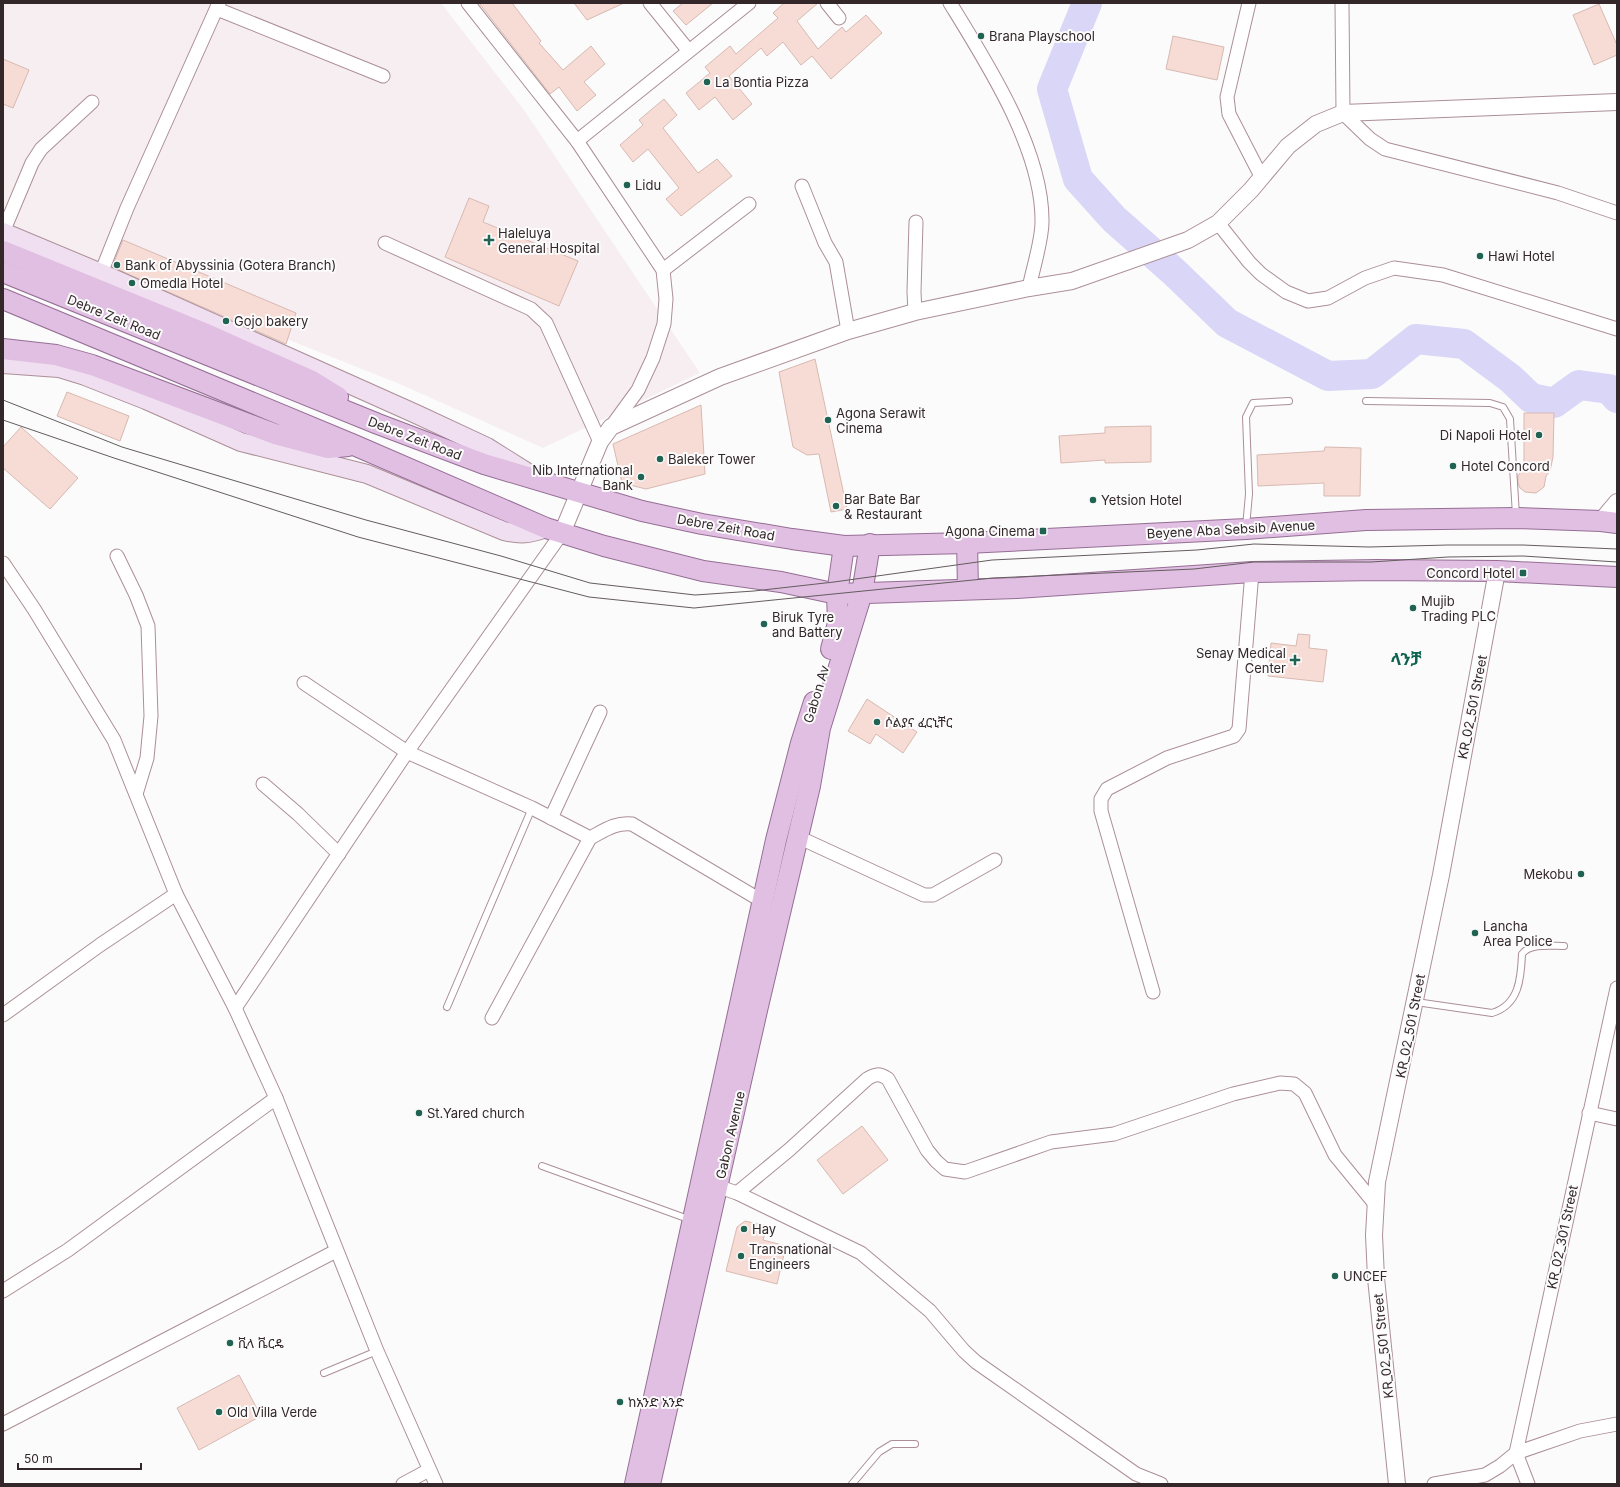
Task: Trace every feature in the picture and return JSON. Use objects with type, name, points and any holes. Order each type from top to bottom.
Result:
[{"type":"main road","points":[[3,232],[100,273],[487,447],[545,483]]},
{"type":"main road","points":[[3,250],[204,333],[312,381],[336,395],[378,424]]},
{"type":"main road","name":"Debre Zeit Road","points":[[3,272],[378,424],[484,464],[642,511],[702,524],[844,546]]},
{"type":"main road","points":[[3,299],[554,530],[604,546],[703,571],[780,582],[837,594],[968,588],[1016,588],[1252,572],[1377,570],[1497,571],[1617,576]]},
{"type":"main road","points":[[3,349],[56,355],[92,365],[274,434],[328,448],[354,445]]},
{"type":"main road","points":[[3,364],[59,368],[85,376],[146,400],[241,442],[367,474],[504,532],[518,535],[529,535],[554,530]]},
{"type":"main road","name":"Beyene Aba Sebsib Avenue","points":[[844,546],[870,544],[967,543],[1246,530],[1366,520],[1516,518],[1609,522]]},
{"type":"main road","points":[[967,543],[968,588]]},
{"type":"main road","name":"Gabon Av","points":[[810,786],[820,728],[862,593],[870,544]]},
{"type":"main road","name":"Gabon Av","points":[[776,840],[801,743],[838,623],[837,594],[844,546]]},
{"type":"main road","name":"Gabon Avenue","points":[[648,1483],[692,1221],[709,1184],[810,786]]},
{"type":"main road","name":"Gabon Avenue","points":[[648,1483],[709,1184],[762,901],[776,840]]},
{"type":"street","points":[[235,1008],[407,752],[578,492],[600,442],[638,390],[653,358],[664,324],[666,299],[664,270],[577,141],[468,3]]},
{"type":"street","points":[[650,3],[688,50]]},
{"type":"street","points":[[577,141],[688,50],[749,3]]},
{"type":"street","points":[[827,3],[839,18]]},
{"type":"street","points":[[950,3],[985,61],[1026,143],[1039,184],[1042,223],[1029,288]]},
{"type":"street","points":[[1249,3],[1227,97],[1229,114],[1262,178]]},
{"type":"street","points":[[1342,3],[1342,113],[1370,139],[1385,148],[1558,193],[1617,213]]},
{"type":"street","points":[[100,273],[130,200],[218,6],[383,76]]},
{"type":"street","points":[[3,232],[32,163],[41,148],[92,102]]},
{"type":"street","points":[[611,427],[720,377],[848,331],[915,312],[1029,288],[1072,281],[1188,240],[1218,223],[1262,178],[1288,146],[1316,124],[1342,113],[1617,102]]},
{"type":"street","points":[[802,186],[825,243],[836,262],[848,331]]},
{"type":"street","points":[[664,270],[749,204]]},
{"type":"street","points":[[915,312],[916,222]]},
{"type":"street","points":[[1218,223],[1249,262],[1261,274],[1286,292],[1308,301],[1328,298],[1365,278],[1394,268],[1443,274],[1617,329]]},
{"type":"street","points":[[385,243],[531,309],[546,323],[600,442]]},
{"type":"street","points":[[1609,522],[1617,502]]},
{"type":"street","points":[[117,556],[136,595],[148,626],[151,716],[147,758],[136,794]]},
{"type":"street","points":[[3,563],[34,609],[114,740],[176,894],[235,1008],[276,1098],[377,1351],[436,1484]]},
{"type":"street","name":"KR_02_501 Street","points":[[1398,1484],[1376,1278],[1374,1204],[1377,1182],[1441,874],[1497,571]]},
{"type":"street","points":[[1153,992],[1101,811],[1101,799],[1107,789],[1156,763],[1234,736],[1239,729],[1252,572]]},
{"type":"street","points":[[304,683],[407,752],[532,808],[590,838]]},
{"type":"street","points":[[551,818],[600,712]]},
{"type":"street","points":[[263,784],[298,814],[339,854]]},
{"type":"street","points":[[492,1018],[590,838],[613,825],[622,823],[632,824],[762,901]]},
{"type":"street","points":[[798,837],[924,895],[933,895],[995,860]]},
{"type":"street","points":[[3,1016],[100,945],[176,894]]},
{"type":"street","name":"KR_02_301 Street","points":[[1516,1453],[1617,988]]},
{"type":"street","points":[[738,1193],[789,1150],[867,1079],[874,1074],[881,1074],[888,1079],[927,1150],[936,1161],[945,1169],[965,1172],[1052,1142],[1114,1134],[1233,1094],[1280,1083],[1294,1084],[1305,1092],[1336,1155],[1374,1204]]},
{"type":"street","points":[[3,1290],[68,1250],[276,1098]]},
{"type":"street","points":[[1589,1113],[1617,1119]]},
{"type":"street","points":[[709,1184],[738,1193],[861,1253],[930,1311],[964,1351],[976,1362],[1133,1479],[1161,1484]]},
{"type":"street","points":[[3,1424],[336,1251]]},
{"type":"street","points":[[1434,1484],[1485,1475],[1500,1466],[1516,1453],[1580,1431],[1617,1424]]},
{"type":"street","points":[[1516,1453],[1528,1484]]},
{"type":"street","points":[[404,1484],[429,1470]]},
{"type":"lane","points":[[1246,530],[1249,494],[1246,417],[1253,403],[1289,401]]},
{"type":"lane","points":[[1366,401],[1490,403],[1502,407],[1510,419],[1516,518]]},
{"type":"lane","points":[[448,1006],[532,808]]},
{"type":"lane","points":[[1415,1001],[1492,1013],[1502,1010],[1508,1005],[1519,986],[1522,954],[1524,950],[1531,947],[1564,946]]},
{"type":"lane","points":[[542,1166],[692,1221]]},
{"type":"lane","points":[[324,1373],[377,1351]]},
{"type":"lane","points":[[852,1484],[879,1452],[892,1444],[915,1444]]},
{"type":"shaded area","points":[[3,3],[441,3],[524,110],[700,373],[543,448],[402,385],[3,226]]},
{"type":"building","points":[[479,3],[512,3],[541,41],[539,43],[563,70],[591,46],[605,64],[584,82],[596,95],[577,111],[559,87],[550,94]]},
{"type":"building","points":[[574,3],[624,3],[587,20]]},
{"type":"building","points":[[683,3],[713,3],[686,25],[673,11]]},
{"type":"building","points":[[784,3],[818,3],[797,21],[818,49],[842,27],[846,32],[866,15],[882,33],[831,79],[812,56],[801,65],[783,42],[767,56],[761,48],[729,76],[752,104],[733,120],[715,97],[699,110],[686,93],[710,73],[705,67],[730,46],[736,54],[778,18],[773,13]]},
{"type":"building","points":[[1599,4],[1617,45],[1617,55],[1594,65],[1573,15]]},
{"type":"building","points":[[1173,36],[1224,47],[1217,80],[1166,69]]},
{"type":"building","points":[[3,59],[29,70],[13,108],[3,104]]},
{"type":"building","points":[[664,99],[677,115],[663,128],[698,173],[717,159],[732,176],[681,216],[666,199],[679,188],[648,149],[633,162],[620,145],[643,125],[639,120]]},
{"type":"building","name":"Haleluya General Hospital","points":[[469,198],[489,206],[483,222],[578,261],[559,306],[445,257]]},
{"type":"building","points":[[123,240],[296,313],[286,344],[112,267]]},
{"type":"building","points":[[815,359],[847,509],[831,512],[819,454],[807,455],[793,447],[779,372]]},
{"type":"building","points":[[67,392],[129,416],[120,441],[57,416]]},
{"type":"building","name":"Baleker Tower","points":[[701,405],[705,474],[646,489],[622,483],[613,444]]},
{"type":"building","name":"Di Napoli Hotel","points":[[1524,413],[1554,413],[1553,457],[1550,471],[1546,476],[1544,487],[1536,493],[1525,492],[1520,488],[1518,483],[1518,476],[1524,467]]},
{"type":"building","points":[[1151,426],[1151,462],[1105,463],[1105,460],[1061,463],[1059,436],[1105,433],[1105,427]]},
{"type":"building","points":[[21,427],[78,478],[50,509],[3,468],[3,447]]},
{"type":"building","points":[[1325,447],[1361,448],[1360,496],[1324,496],[1324,483],[1258,486],[1257,455],[1324,451]]},
{"type":"building","points":[[1298,634],[1310,635],[1309,648],[1327,650],[1323,682],[1268,676],[1271,643],[1296,646]]},
{"type":"building","name":"ሶልያና ፈርኒቸር","points":[[867,699],[917,732],[903,753],[876,734],[870,744],[848,731]]},
{"type":"building","points":[[862,1126],[888,1160],[843,1194],[817,1160]]},
{"type":"building","points":[[745,1221],[767,1226],[763,1240],[786,1246],[777,1284],[726,1271],[737,1227]]},
{"type":"building","name":"Old Villa Verde","points":[[239,1375],[261,1416],[199,1450],[177,1408]]},
{"type":"waterway","points":[[1087,3],[1052,89],[1078,179],[1114,219],[1174,272],[1227,323],[1328,376],[1372,374],[1416,339],[1464,344],[1510,378],[1531,398],[1554,403],[1579,385],[1609,389],[1617,398]]},
{"type":"tram line","points":[[3,400],[122,447],[366,520],[501,556],[590,583],[695,595],[754,591],[834,582],[992,560],[1197,550],[1254,544],[1369,547],[1523,545],[1617,549]]},
{"type":"tram line","points":[[3,420],[114,458],[358,537],[589,597],[694,608],[993,578],[1194,569],[1254,562],[1371,562],[1448,557],[1523,556],[1617,562]]},
{"type":"place","name":"Brana Playschool","points":[[981,36]]},
{"type":"place","name":"La Bontia Pizza","points":[[707,82]]},
{"type":"place","name":"Lidu","points":[[627,185]]},
{"type":"place","name":"Haleluya General Hospital","points":[[489,240]]},
{"type":"place","name":"Hawi Hotel","points":[[1480,256]]},
{"type":"place","name":"Bank of Abyssinia (Gotera Branch)","points":[[117,265]]},
{"type":"place","name":"Omedla Hotel","points":[[132,283]]},
{"type":"place","name":"Gojo bakery","points":[[226,321]]},
{"type":"place","name":"Agona Serawit Cinema","points":[[828,420]]},
{"type":"place","name":"Di Napoli Hotel","points":[[1539,435]]},
{"type":"place","name":"Baleker Tower","points":[[660,459]]},
{"type":"place","name":"Hotel Concord","points":[[1453,466]]},
{"type":"place","name":"Nib International Bank","points":[[641,477]]},
{"type":"place","name":"Yetsion Hotel","points":[[1093,500]]},
{"type":"place","name":"Bar Bate Bar & Restaurant","points":[[836,506]]},
{"type":"place","name":"Agona Cinema","points":[[1043,531]]},
{"type":"place","name":"Concord Hotel","points":[[1523,573]]},
{"type":"place","name":"Mujib Trading PLC","points":[[1413,608]]},
{"type":"place","name":"Biruk Tyre and Battery","points":[[764,624]]},
{"type":"place","name":"Senay Medical Center","points":[[1295,660]]},
{"type":"place","name":"ሶልያና ፈርኒቸር","points":[[877,722]]},
{"type":"place","name":"Mekobu","points":[[1581,874]]},
{"type":"place","name":"Lancha Area Police","points":[[1475,933]]},
{"type":"place","name":"St.Yared church","points":[[419,1113]]},
{"type":"place","name":"Hay","points":[[744,1229]]},
{"type":"place","name":"Transnational Engineers","points":[[741,1256]]},
{"type":"place","name":"UNCEF","points":[[1335,1276]]},
{"type":"place","name":"ቪላ ቬርዴ","points":[[230,1343]]},
{"type":"place","name":"ከአንድ አንድ","points":[[620,1402]]},
{"type":"place","name":"Old Villa Verde","points":[[219,1412]]},
{"type":"district","name":"ላንቻ","points":[[1406,659]]}]
